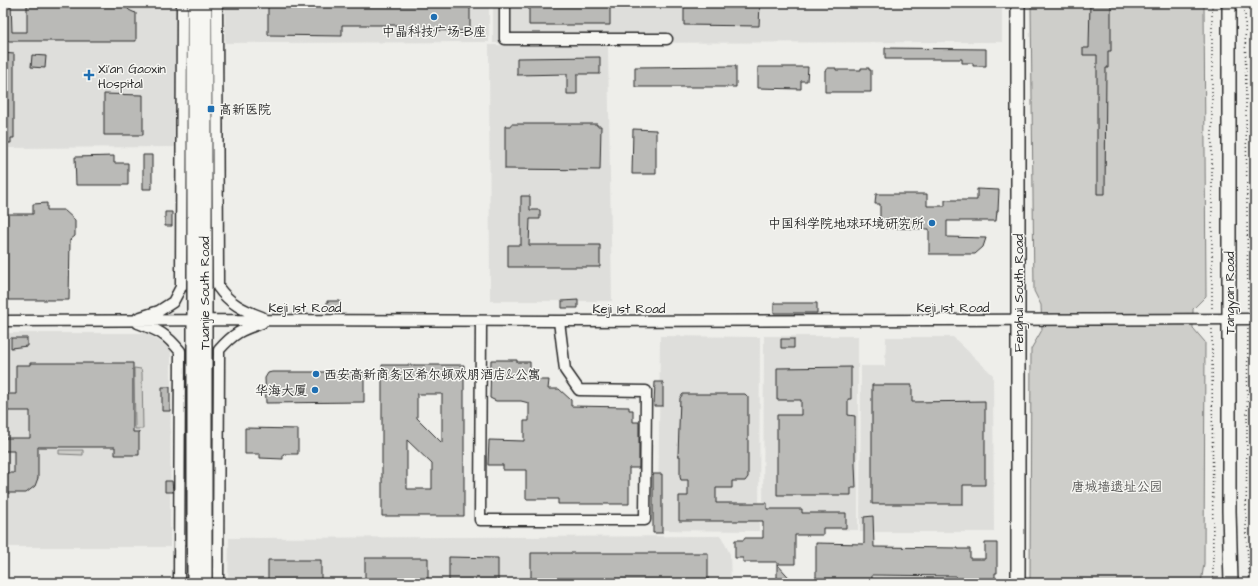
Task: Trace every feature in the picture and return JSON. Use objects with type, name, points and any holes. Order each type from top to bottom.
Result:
[{"type":"main road","name":"Tuanjie South Road","points":[[194,3],[205,583]]},
{"type":"main road","name":"Tuanjie South Road","points":[[194,583],[204,3]]},
{"type":"main road","name":"Fenghui South Road","points":[[1018,3],[1018,583]]},
{"type":"main road","name":"Tangyan Road","points":[[1229,3],[1230,583]]},
{"type":"street","points":[[131,321],[159,311],[173,302],[181,287],[182,3]]},
{"type":"street","points":[[217,3],[218,287],[226,298],[246,311],[270,320]]},
{"type":"street","points":[[505,3],[505,39],[667,39]]},
{"type":"street","name":"Keji 1st Road","points":[[3,321],[1251,319]]},
{"type":"street","points":[[218,583],[219,350],[228,340],[241,330],[270,320]]},
{"type":"street","points":[[131,321],[159,331],[170,339],[180,352],[179,583]]},
{"type":"street","points":[[481,321],[480,520],[645,520],[646,391],[579,390],[565,370],[558,321]]},
{"type":"path","name":"Tangyan Road","points":[[1212,3],[1213,583]]},
{"type":"path","name":"Tangyan Road","points":[[1244,3],[1251,319],[1246,533],[1250,583]]},
{"type":"shaded area","name":"Xi'an Gaoxin Hospital","points":[[3,3],[176,3],[175,147],[3,148]]},
{"type":"shaded area","points":[[225,3],[489,3],[489,42],[225,43]]},
{"type":"shaded area","points":[[493,3],[1002,3],[1002,42],[493,43]]},
{"type":"shaded area","points":[[489,45],[608,46],[612,301],[490,301]]},
{"type":"shaded area","points":[[3,333],[147,333],[171,349],[170,547],[3,547]]},
{"type":"shaded area","points":[[660,336],[760,337],[759,531],[658,530]]},
{"type":"shaded area","points":[[764,336],[858,336],[858,530],[763,530]]},
{"type":"shaded area","points":[[886,337],[953,337],[993,375],[994,532],[860,532],[861,366],[885,366]]},
{"type":"shaded area","points":[[721,536],[730,554],[731,583],[228,583],[229,538]]},
{"type":"green space","name":"唐城墙遗址公园","points":[[1031,3],[1204,3],[1206,296],[1193,309],[1193,328],[1205,342],[1204,564],[1201,583],[1030,583],[1031,349],[1042,330],[1041,305],[1034,291]]},
{"type":"green space","points":[[134,368],[141,369],[142,373],[143,429],[135,429]]},
{"type":"green space","points":[[59,450],[83,450],[83,455],[59,454]]},
{"type":"building","points":[[3,3],[11,3],[12,32],[27,32],[27,3],[124,3],[129,10],[136,13],[136,41],[3,41]]},
{"type":"building","points":[[268,3],[470,3],[470,31],[398,30],[398,25],[342,25],[342,36],[268,35]]},
{"type":"building","points":[[529,3],[610,4],[610,25],[529,25]]},
{"type":"building","points":[[1090,3],[1111,3],[1111,51],[1108,51],[1108,68],[1106,68],[1105,194],[1097,194],[1097,55],[1083,55],[1083,48],[1089,48]]},
{"type":"building","points":[[684,4],[760,4],[759,26],[684,25]]},
{"type":"building","points":[[885,48],[986,49],[986,66],[973,66],[973,63],[962,63],[962,59],[885,59]]},
{"type":"building","points":[[3,53],[14,54],[14,138],[11,138],[11,143],[3,143]]},
{"type":"building","points":[[32,55],[46,56],[45,68],[31,67]]},
{"type":"building","points":[[600,57],[600,74],[577,74],[577,94],[567,94],[567,74],[517,75],[517,58]]},
{"type":"building","points":[[736,66],[736,87],[635,87],[635,67]]},
{"type":"building","points":[[758,67],[808,67],[807,81],[801,81],[801,89],[758,88]]},
{"type":"building","points":[[827,68],[836,68],[836,70],[861,70],[861,68],[869,68],[869,70],[871,70],[871,92],[825,92],[825,70],[827,70]]},
{"type":"building","points":[[104,94],[143,95],[143,135],[104,135]]},
{"type":"building","points":[[511,124],[597,124],[597,126],[601,126],[600,170],[505,169],[505,126],[511,126]]},
{"type":"building","points":[[633,129],[656,130],[656,174],[632,174]]},
{"type":"building","points":[[143,155],[152,155],[152,189],[143,189]]},
{"type":"building","points":[[114,156],[114,163],[128,163],[128,185],[76,185],[75,157]]},
{"type":"building","points":[[977,189],[999,190],[996,221],[947,221],[947,237],[986,238],[983,247],[975,254],[929,254],[929,229],[884,228],[885,221],[880,221],[880,204],[875,204],[876,194],[927,194],[927,206],[945,206],[945,200],[977,200]]},
{"type":"building","points":[[521,196],[530,196],[530,210],[540,210],[540,219],[530,219],[529,245],[600,245],[600,267],[508,267],[508,245],[521,245]]},
{"type":"building","points":[[47,203],[47,210],[64,210],[75,220],[75,236],[70,240],[69,300],[3,300],[3,214],[33,214],[33,204]]},
{"type":"building","points":[[165,212],[172,212],[172,226],[165,226]]},
{"type":"building","points":[[578,300],[578,308],[562,308],[562,301]]},
{"type":"building","points":[[327,301],[340,301],[340,310],[327,310]]},
{"type":"building","points":[[774,303],[817,303],[817,313],[774,313]]},
{"type":"building","points":[[11,338],[27,338],[27,346],[11,348]]},
{"type":"building","points":[[781,339],[794,339],[794,348],[781,348]]},
{"type":"building","points":[[491,360],[517,360],[517,362],[530,362],[530,380],[549,380],[548,389],[559,389],[571,400],[571,406],[629,407],[629,410],[633,410],[633,422],[639,422],[639,468],[629,468],[629,504],[558,504],[558,499],[526,499],[526,470],[503,470],[503,465],[488,465],[489,440],[524,441],[524,421],[529,421],[529,403],[521,401],[496,401],[490,398]]},
{"type":"building","points":[[30,363],[133,363],[133,432],[139,432],[139,455],[115,455],[115,447],[38,447],[38,478],[35,486],[26,493],[3,493],[3,473],[14,473],[14,451],[3,451],[3,438],[30,438],[30,411],[3,411],[3,394],[16,394],[16,365],[30,365]]},
{"type":"building","points":[[382,365],[464,365],[464,516],[382,516]],"holes":[[[417,394],[442,394],[442,443],[417,418]],[[407,440],[432,464],[432,489],[407,489]]]},
{"type":"building","points":[[851,367],[851,399],[848,399],[848,415],[855,416],[856,488],[851,488],[851,495],[777,495],[777,415],[801,415],[801,400],[777,400],[777,368]]},
{"type":"building","name":"华海大厦","points":[[364,372],[364,402],[266,403],[265,378],[268,373]]},
{"type":"building","points":[[655,382],[663,382],[663,406],[654,406]]},
{"type":"building","points":[[872,385],[912,385],[912,402],[985,401],[985,485],[963,485],[963,504],[872,504]]},
{"type":"building","points":[[162,387],[170,387],[170,411],[162,411]]},
{"type":"building","points":[[683,394],[745,394],[748,397],[748,477],[745,481],[732,481],[732,488],[716,488],[716,503],[767,503],[767,509],[802,509],[802,513],[846,513],[846,528],[823,528],[823,535],[795,535],[795,564],[777,564],[777,562],[743,562],[743,558],[735,558],[735,540],[744,540],[744,538],[763,538],[763,521],[679,521],[679,496],[688,496],[688,480],[681,480],[680,456],[678,456],[680,398]]},
{"type":"building","points":[[245,428],[298,429],[298,454],[283,454],[283,459],[260,458],[260,454],[245,454]]},
{"type":"building","points":[[653,474],[662,474],[662,533],[653,533]]},
{"type":"building","points":[[165,481],[172,481],[173,492],[165,492]]},
{"type":"building","points":[[873,516],[874,547],[970,549],[970,559],[985,559],[985,543],[997,543],[997,573],[995,573],[995,582],[963,583],[963,581],[956,581],[956,576],[872,575],[872,581],[852,581],[852,583],[816,583],[816,543],[864,544],[864,517]]},
{"type":"building","points":[[531,553],[708,553],[708,583],[531,583]]},
{"type":"building","points":[[449,557],[498,558],[498,583],[449,583]]},
{"type":"building","points":[[365,558],[428,558],[428,583],[365,583]]},
{"type":"building","points":[[268,560],[321,560],[321,583],[268,583]]},
{"type":"building","points":[[777,564],[794,583],[777,583]]},
{"type":"place","name":"中晶科技广场-B座","points":[[434,17]]},
{"type":"place","name":"Xi'an Gaoxin Hospital","points":[[89,75]]},
{"type":"place","name":"高新医院","points":[[211,109]]},
{"type":"place","name":"中国科学院地球环境研究所","points":[[932,223]]},
{"type":"place","name":"西安高新商务区希尔顿欢朋酒店&公寓","points":[[316,374]]},
{"type":"place","name":"华海大厦","points":[[315,390]]}]
